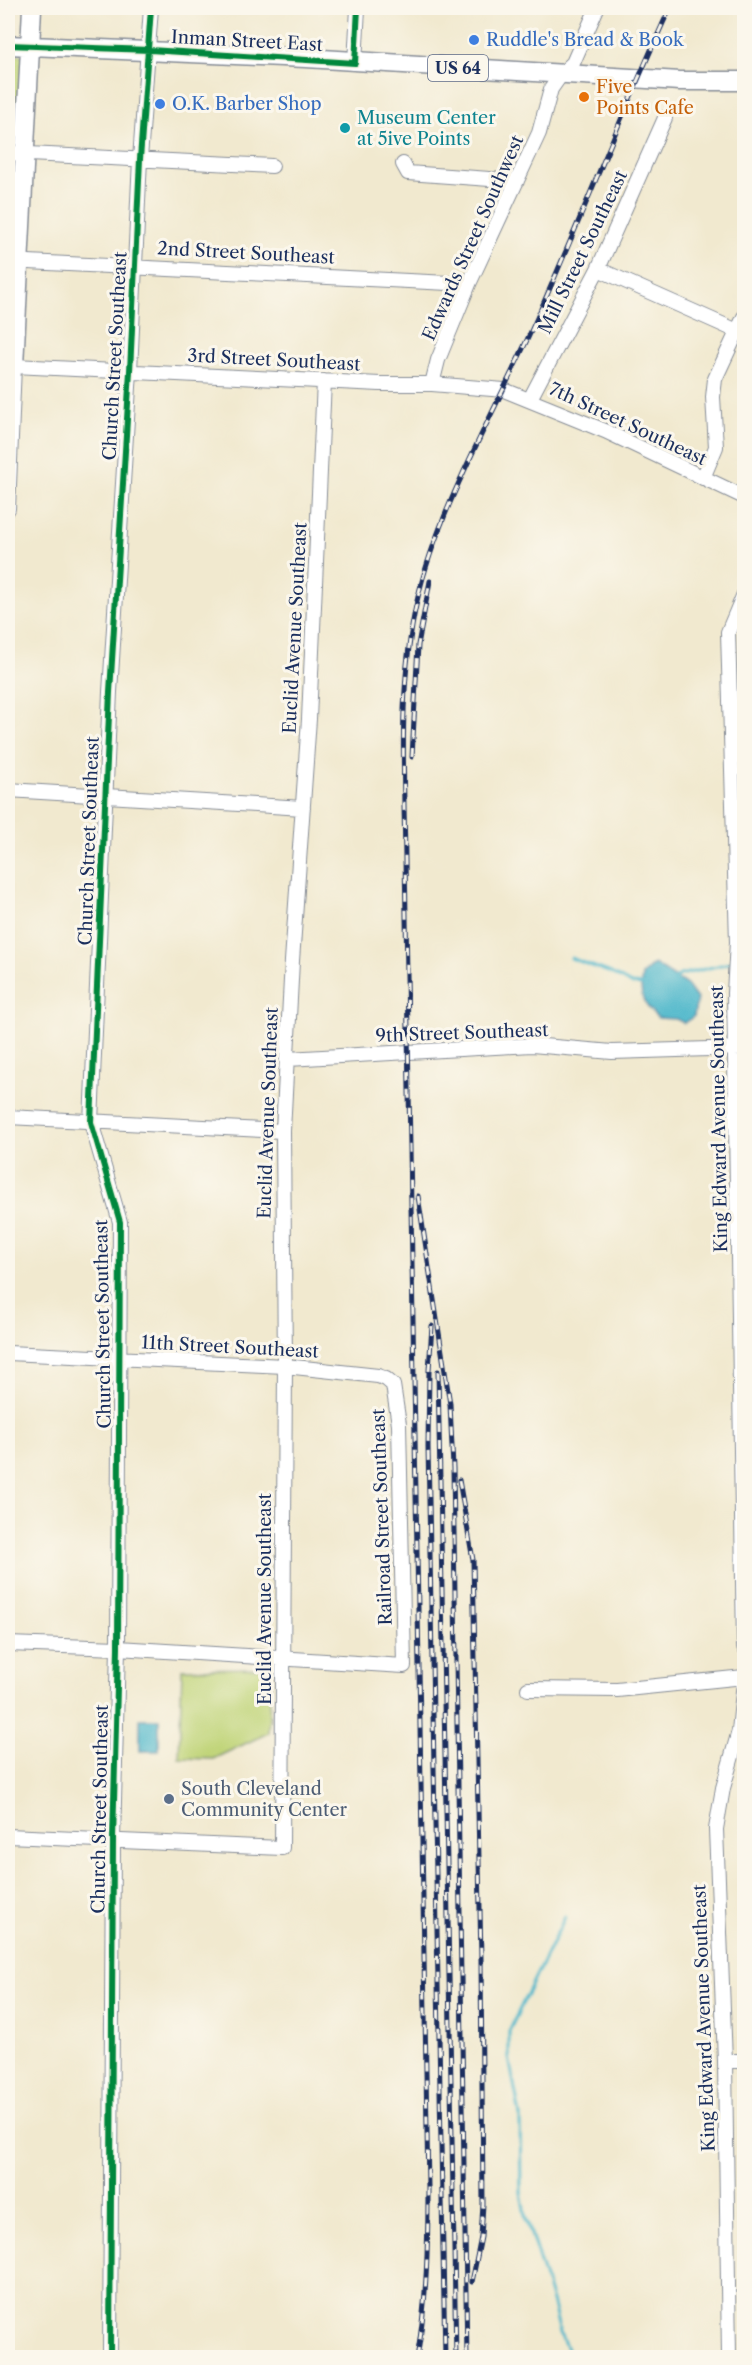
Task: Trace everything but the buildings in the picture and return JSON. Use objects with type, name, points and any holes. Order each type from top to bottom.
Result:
[{"type":"main road","points":[[11,366],[16,153],[30,47],[32,8]]},
{"type":"main road","name":"US 64","points":[[8,45],[30,47]]},
{"type":"main road","name":"Inman Street East","points":[[30,47],[150,50],[680,81],[744,81]]},
{"type":"street","name":"Church Street Southeast","points":[[110,2358],[120,1222],[91,1122],[110,692],[130,370],[140,159],[150,50],[151,8]]},
{"type":"street","points":[[355,63],[358,8]]},
{"type":"street","name":"Edwards Street Southwest","points":[[432,384],[438,360],[469,284],[539,133],[551,89],[561,74],[573,63],[597,8]]},
{"type":"street","name":"Mill Street Southeast","points":[[530,399],[598,269],[665,118]]},
{"type":"street","points":[[16,153],[272,166]]},
{"type":"street","points":[[404,164],[404,169],[408,172],[517,181]]},
{"type":"street","name":"2nd Street Southeast","points":[[14,261],[469,284]]},
{"type":"street","points":[[598,269],[741,333]]},
{"type":"street","points":[[703,478],[716,447],[717,429],[713,397],[716,379],[741,333],[744,317]]},
{"type":"street","points":[[8,509],[11,366]]},
{"type":"street","name":"3rd Street Southeast","points":[[11,366],[432,384],[504,390],[530,399]]},
{"type":"street","name":"Euclid Avenue Southeast","points":[[113,1840],[282,1848],[285,1366],[283,1131],[303,808],[324,381]]},
{"type":"street","name":"7th Street Southeast","points":[[530,399],[605,431],[744,497]]},
{"type":"street","name":"King Edward Avenue Southeast","points":[[744,594],[728,632],[737,942],[734,993],[740,1048],[744,1647]]},
{"type":"street","points":[[8,790],[303,808]]},
{"type":"street","name":"9th Street Southeast","points":[[288,1059],[532,1045],[612,1052],[740,1048]]},
{"type":"street","points":[[8,1117],[283,1131]]},
{"type":"street","name":"11th Street Southeast","points":[[8,1353],[285,1366],[378,1376]]},
{"type":"street","name":"Railroad Street Southeast","points":[[283,1659],[405,1666],[399,1424],[393,1386],[386,1379],[378,1376]]},
{"type":"street","points":[[8,1644],[118,1648],[283,1659]]},
{"type":"street","points":[[528,1689],[617,1690],[744,1679]]},
{"type":"street","name":"King Edward Avenue Southeast","points":[[729,2358],[725,2061],[716,1828],[723,1788],[739,1731],[744,1679]]},
{"type":"street","points":[[8,1836],[113,1840]]},
{"type":"street","points":[[725,2061],[744,2061]]},
{"type":"green space","points":[[8,54],[24,55],[19,147],[8,146]]},
{"type":"green space","points":[[272,1668],[268,1733],[213,1759],[179,1758],[182,1669]]},
{"type":"water","points":[[654,964],[687,985],[697,999],[694,1016],[684,1023],[676,1019],[658,1018],[643,999],[642,975]]},
{"type":"water","points":[[140,1719],[159,1719],[159,1751],[140,1751]]},
{"type":"waterway","points":[[571,958],[611,973],[631,984],[644,985]]},
{"type":"waterway","points":[[674,980],[680,975],[733,962]]},
{"type":"waterway","points":[[565,1917],[509,2031],[509,2058],[520,2115],[521,2192],[525,2215],[560,2333],[571,2358]]},
{"type":"railway","points":[[417,2358],[426,2272],[428,2187],[404,795],[407,665],[417,601],[426,566],[452,497],[550,289],[670,8]]},
{"type":"railway","points":[[412,757],[418,645],[430,581]]},
{"type":"railway","points":[[418,1196],[450,1404],[453,1468],[467,2358]]},
{"type":"railway","points":[[432,1326],[428,1446],[445,2358]]},
{"type":"railway","points":[[438,1371],[456,2358]]},
{"type":"railway","points":[[459,1480],[473,1560],[481,1959],[483,2204],[481,2237],[472,2282]]},
{"type":"cycle path","points":[[110,2358],[120,1222],[91,1122],[110,692],[130,371],[140,159],[151,8]]},
{"type":"cycle path","points":[[8,45],[150,50],[355,63],[358,8]]},
{"type":"place","name":"Ruddle's Bread & Book","points":[[474,40]]},
{"type":"place","name":"Five Points Cafe","points":[[584,97]]},
{"type":"place","name":"O.K. Barber Shop","points":[[160,104]]},
{"type":"place","name":"Museum Center at 5ive Points","points":[[345,128]]},
{"type":"place","name":"South Cleveland Community Center","points":[[169,1799]]}]
